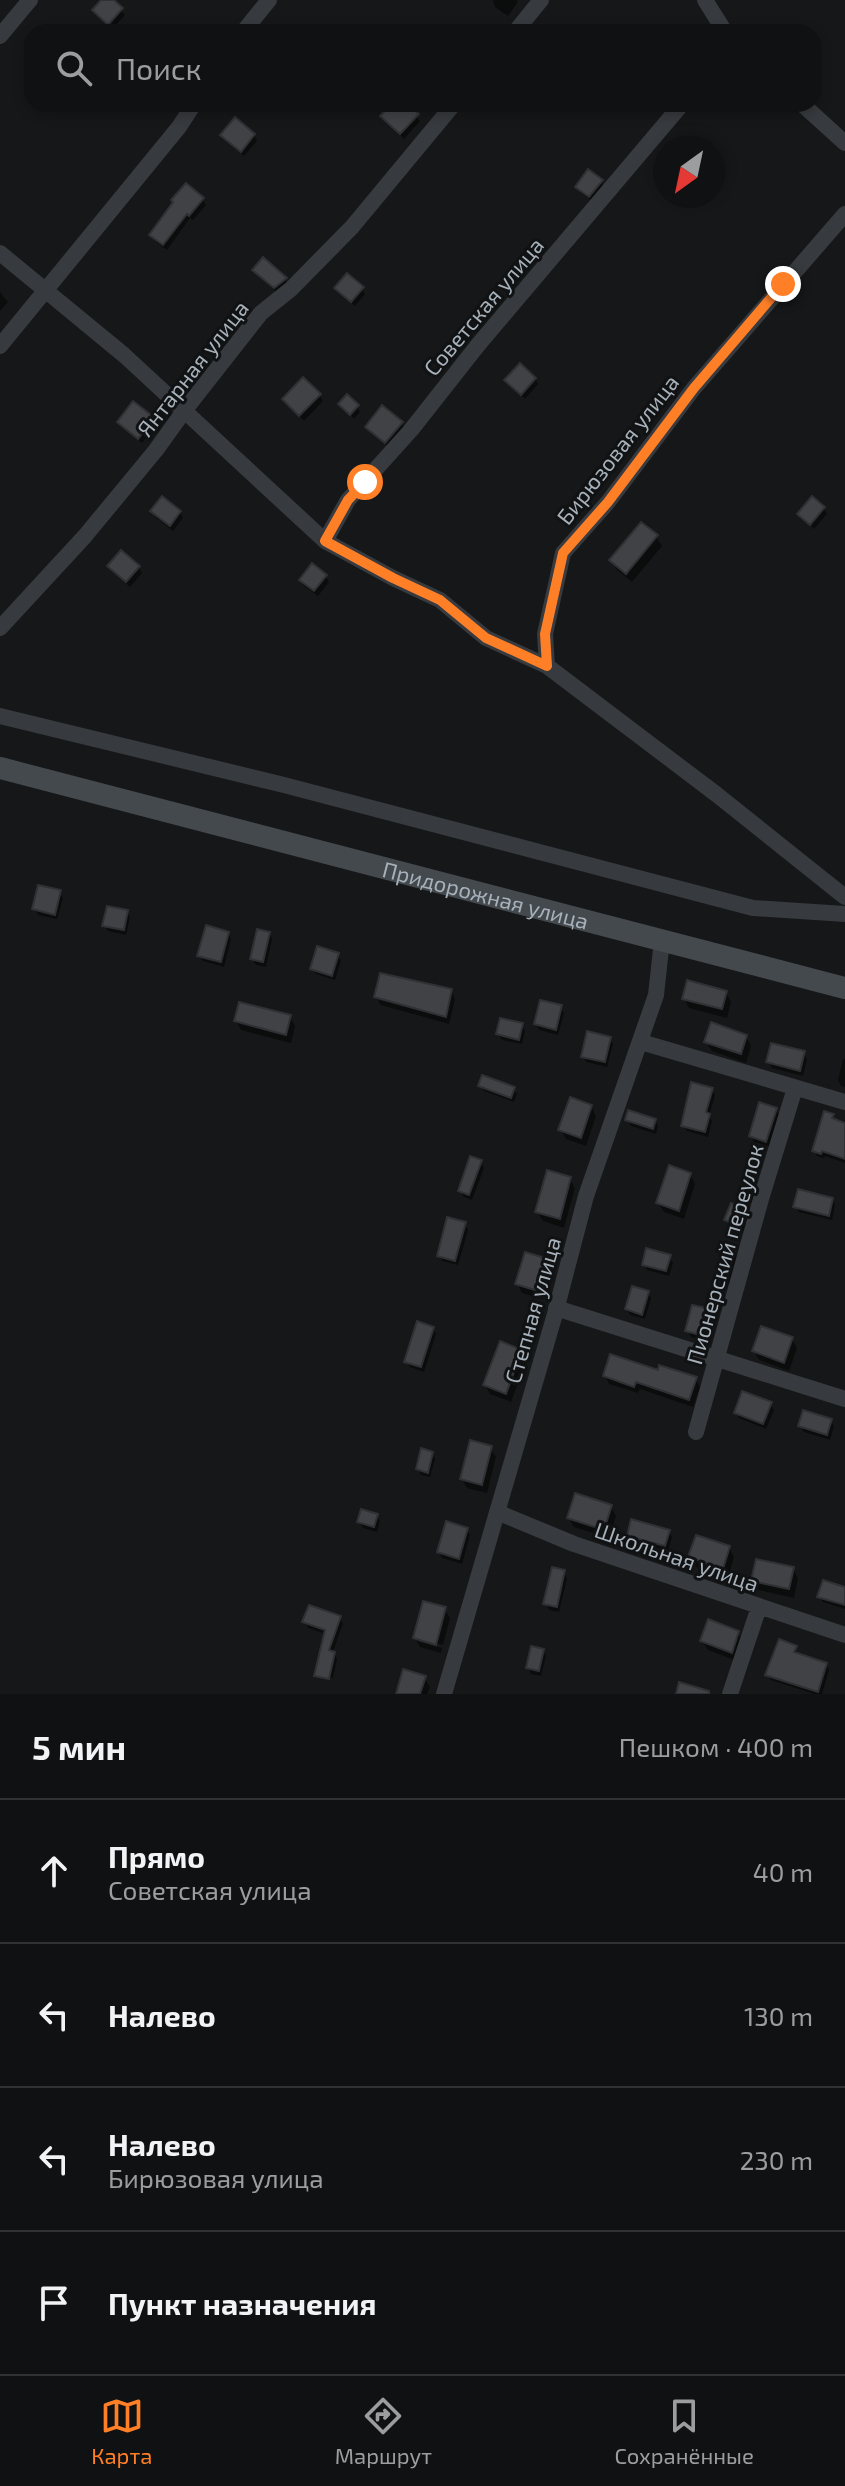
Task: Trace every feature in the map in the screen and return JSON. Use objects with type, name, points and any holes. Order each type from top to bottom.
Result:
[{"type":"street","points":[[0,36],[30,0]]},
{"type":"street","points":[[250,24],[269,0]]},
{"type":"street","points":[[522,24],[541,0]]},
{"type":"street","points":[[705,0],[720,24]]},
{"type":"street","points":[[0,346],[189,112]]},
{"type":"street","name":"Янтарная улица","points":[[0,628],[85,536],[156,450],[261,313],[291,289],[352,227],[447,112]]},
{"type":"street","name":"Советская улица","points":[[325,541],[348,500],[411,430],[487,334],[675,112]]},
{"type":"street","points":[[811,112],[845,143]]},
{"type":"street","name":"Бирюзовая улица","points":[[547,666],[545,634],[563,553],[608,502],[694,388],[845,214]]},
{"type":"street","points":[[0,253],[124,355],[325,541],[440,600],[486,638],[547,666],[845,897]]},
{"type":"street","points":[[0,716],[299,789],[753,908],[845,914]]},
{"type":"street","name":"Придорожная улица","points":[[0,768],[845,988]]},
{"type":"street","name":"Степная улица","points":[[444,1694],[586,1196],[656,995],[662,940]]},
{"type":"street","points":[[641,1042],[845,1102]]},
{"type":"street","name":"Пионерский переулок","points":[[696,1432],[795,1088]]},
{"type":"street","points":[[556,1308],[845,1399]]},
{"type":"street","name":"Школьная улица","points":[[497,1512],[574,1544],[845,1635]]},
{"type":"street","points":[[730,1694],[759,1607]]},
{"type":"building","points":[[101,0],[114,0],[123,8],[109,24],[92,10]]},
{"type":"building","points":[[384,112],[419,114],[400,134],[380,116]]},
{"type":"building","points":[[235,117],[255,134],[241,152],[220,135]]},
{"type":"building","points":[[588,169],[603,180],[589,197],[575,187]]},
{"type":"building","points":[[186,183],[204,198],[163,245],[149,235]]},
{"type":"building","points":[[263,257],[287,278],[274,288],[252,270]]},
{"type":"building","points":[[347,273],[364,287],[351,302],[334,288]]},
{"type":"building","points":[[520,363],[536,378],[521,395],[504,380]]},
{"type":"building","points":[[303,377],[321,394],[299,416],[282,399]]},
{"type":"building","points":[[347,394],[359,405],[350,415],[338,404]]},
{"type":"building","points":[[133,401],[155,418],[138,439],[117,422]]},
{"type":"building","points":[[382,405],[403,422],[385,443],[365,427]]},
{"type":"building","points":[[162,496],[181,511],[170,526],[150,511]]},
{"type":"building","points":[[812,496],[825,507],[810,525],[797,514]]},
{"type":"building","points":[[641,522],[658,535],[626,574],[609,560]]},
{"type":"building","points":[[121,550],[140,566],[126,582],[107,566]]},
{"type":"building","points":[[312,563],[327,575],[314,591],[299,580]]},
{"type":"building","points":[[38,885],[61,890],[55,915],[32,909]]},
{"type":"building","points":[[107,906],[128,910],[124,930],[102,926]]},
{"type":"building","points":[[206,925],[229,932],[221,962],[197,956]]},
{"type":"building","points":[[257,929],[270,932],[263,962],[250,959]]},
{"type":"building","points":[[317,946],[339,953],[332,976],[310,969]]},
{"type":"building","points":[[380,973],[452,989],[446,1017],[374,997]]},
{"type":"building","points":[[687,980],[727,991],[722,1009],[682,999]]},
{"type":"building","points":[[540,1000],[562,1005],[556,1030],[534,1024]]},
{"type":"building","points":[[239,1002],[291,1015],[286,1035],[234,1021]]},
{"type":"building","points":[[500,1018],[523,1023],[519,1040],[496,1034]]},
{"type":"building","points":[[711,1022],[747,1035],[741,1054],[704,1042]]},
{"type":"building","points":[[587,1031],[611,1037],[605,1062],[581,1057]]},
{"type":"building","points":[[771,1043],[805,1051],[800,1071],[766,1062]]},
{"type":"building","points":[[482,1075],[515,1087],[511,1098],[478,1086]]},
{"type":"building","points":[[691,1082],[713,1088],[706,1112],[710,1114],[705,1132],[681,1126]]},
{"type":"building","points":[[570,1097],[592,1105],[581,1138],[558,1130]]},
{"type":"building","points":[[759,1102],[777,1108],[766,1142],[749,1136]]},
{"type":"building","points":[[628,1110],[656,1119],[653,1129],[625,1120]]},
{"type":"building","points":[[824,1111],[845,1123],[845,1159],[812,1151]]},
{"type":"building","points":[[470,1156],[482,1160],[469,1195],[458,1191]]},
{"type":"building","points":[[669,1165],[691,1173],[679,1211],[656,1203]]},
{"type":"building","points":[[547,1170],[571,1177],[560,1219],[535,1212]]},
{"type":"building","points":[[798,1189],[833,1198],[829,1216],[793,1207]]},
{"type":"building","points":[[731,1203],[747,1209],[741,1226],[724,1220]]},
{"type":"building","points":[[447,1217],[466,1222],[455,1261],[437,1256]]},
{"type":"building","points":[[726,1246],[735,1250],[727,1279],[716,1275]]},
{"type":"building","points":[[646,1248],[671,1255],[666,1271],[642,1265]]},
{"type":"building","points":[[525,1252],[548,1259],[538,1291],[515,1284]]},
{"type":"building","points":[[632,1286],[649,1291],[642,1315],[625,1309]]},
{"type":"building","points":[[692,1305],[711,1309],[704,1336],[685,1331]]},
{"type":"building","points":[[417,1321],[434,1327],[421,1367],[404,1362]]},
{"type":"building","points":[[761,1326],[793,1337],[784,1363],[752,1351]]},
{"type":"building","points":[[500,1341],[522,1350],[506,1394],[483,1385]]},
{"type":"building","points":[[610,1354],[658,1370],[659,1365],[697,1377],[689,1400],[636,1382],[634,1387],[603,1376]]},
{"type":"building","points":[[742,1391],[772,1402],[763,1424],[734,1413]]},
{"type":"building","points":[[803,1410],[832,1419],[827,1435],[798,1426]]},
{"type":"building","points":[[470,1440],[492,1446],[482,1485],[460,1479]]},
{"type":"building","points":[[421,1448],[433,1452],[428,1473],[416,1469]]},
{"type":"building","points":[[575,1493],[612,1505],[604,1530],[567,1518]]},
{"type":"building","points":[[361,1509],[378,1514],[374,1527],[357,1522]]},
{"type":"building","points":[[631,1519],[670,1530],[665,1546],[627,1536]]},
{"type":"building","points":[[446,1521],[468,1528],[459,1559],[437,1552]]},
{"type":"building","points":[[696,1535],[730,1546],[723,1569],[688,1557]]},
{"type":"building","points":[[756,1559],[794,1567],[789,1589],[751,1581]]},
{"type":"building","points":[[552,1567],[565,1570],[557,1607],[543,1604]]},
{"type":"building","points":[[823,1580],[845,1587],[845,1605],[817,1597]]},
{"type":"building","points":[[423,1601],[446,1607],[436,1645],[413,1638]]},
{"type":"building","points":[[309,1605],[341,1616],[329,1650],[335,1652],[329,1679],[314,1676],[325,1630],[302,1622]]},
{"type":"building","points":[[708,1619],[739,1631],[732,1653],[700,1641]]},
{"type":"building","points":[[779,1639],[797,1646],[794,1652],[827,1663],[818,1692],[765,1675]]},
{"type":"building","points":[[531,1646],[544,1649],[539,1671],[526,1668]]},
{"type":"building","points":[[403,1669],[426,1676],[420,1694],[396,1694]]},
{"type":"building","points":[[679,1682],[709,1691],[709,1694],[676,1694]]},
{"type":"route","points":[[365,482],[348,500],[325,541],[440,600],[486,638],[547,666],[545,634],[563,553],[608,502],[694,388],[783,284]]}]
